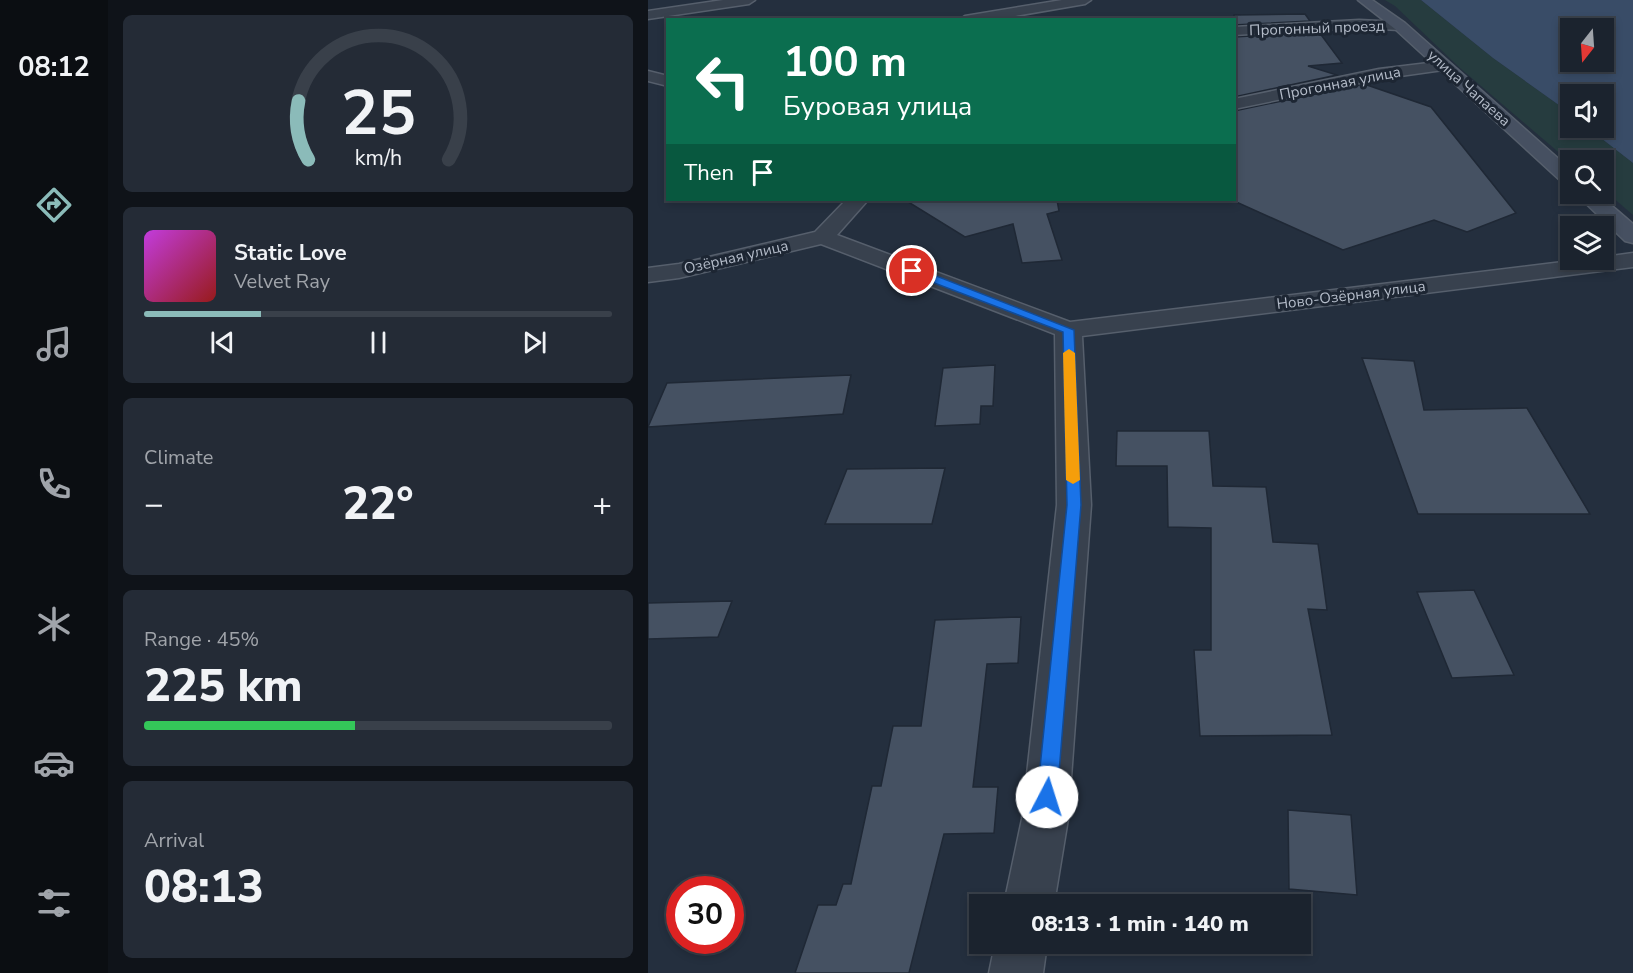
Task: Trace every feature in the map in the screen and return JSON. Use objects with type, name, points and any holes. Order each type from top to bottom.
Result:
[{"type":"street","points":[[648,15],[749,0]]},
{"type":"street","points":[[977,18],[1085,0]]},
{"type":"street","name":"улица Чапаева","points":[[1364,0],[1400,26],[1560,171]]},
{"type":"street","name":"Прогонный проезд","points":[[1236,31],[1359,24],[1400,26]]},
{"type":"street","name":"Прогонная улица","points":[[1236,104],[1379,74],[1445,66]]},
{"type":"street","points":[[648,71],[666,68]]},
{"type":"street","points":[[648,76],[666,80]]},
{"type":"street","points":[[856,201],[823,237],[1068,330],[1074,505],[1045,819],[1031,894]]},
{"type":"street","points":[[1597,204],[1633,236]]},
{"type":"street","name":"Озёрная улица","points":[[648,274],[679,271],[823,237]]},
{"type":"street","name":"Ново-Озёрная улица","points":[[1068,330],[1633,260]]},
{"type":"street","points":[[1016,973],[1020,954]]},
{"type":"green space","points":[[1385,0],[1421,0],[1493,58],[1560,106],[1560,138],[1601,138],[1633,163],[1633,215],[1614,199],[1614,150],[1560,150],[1560,153],[1460,68],[1395,6]]},
{"type":"water","points":[[1421,0],[1633,0],[1633,163],[1601,138],[1614,138],[1614,84],[1560,84],[1560,106],[1493,58]]},
{"type":"building","points":[[1305,14],[1310,21],[1236,25],[1234,15]]},
{"type":"building","points":[[1319,32],[1342,63],[1308,66],[1337,75],[1236,97],[1236,37]]},
{"type":"building","points":[[1364,84],[1431,107],[1516,213],[1467,232],[1434,220],[1343,250],[1234,201],[1236,201],[1236,111]]},
{"type":"building","points":[[907,201],[1057,201],[1059,211],[1047,214],[1062,260],[1022,263],[1013,224],[965,237]]},
{"type":"building","points":[[1362,358],[1414,361],[1424,410],[1527,408],[1590,514],[1418,514]]},
{"type":"building","points":[[995,365],[993,406],[981,406],[980,424],[935,426],[943,368]]},
{"type":"building","points":[[851,375],[843,414],[648,427],[667,383]]},
{"type":"building","points":[[1117,431],[1209,431],[1213,486],[1266,487],[1273,542],[1318,544],[1327,610],[1308,609],[1332,735],[1200,736],[1194,650],[1211,650],[1211,528],[1168,527],[1167,466],[1116,466]]},
{"type":"building","points":[[945,468],[932,524],[825,524],[847,469]]},
{"type":"building","points":[[1474,590],[1514,675],[1452,678],[1417,592]]},
{"type":"building","points":[[732,601],[718,637],[648,639],[648,603]]},
{"type":"building","points":[[1021,617],[1018,663],[987,664],[973,787],[998,787],[994,833],[944,834],[909,973],[795,973],[818,905],[836,905],[843,884],[851,884],[872,786],[881,786],[893,726],[921,726],[935,620]]},
{"type":"building","points":[[1288,810],[1351,815],[1357,895],[1289,889]]},
{"type":"slow traffic","points":[[1069,353],[1073,480]]},
{"type":"route","points":[[912,271],[1068,330],[1074,505],[1047,797]]}]
